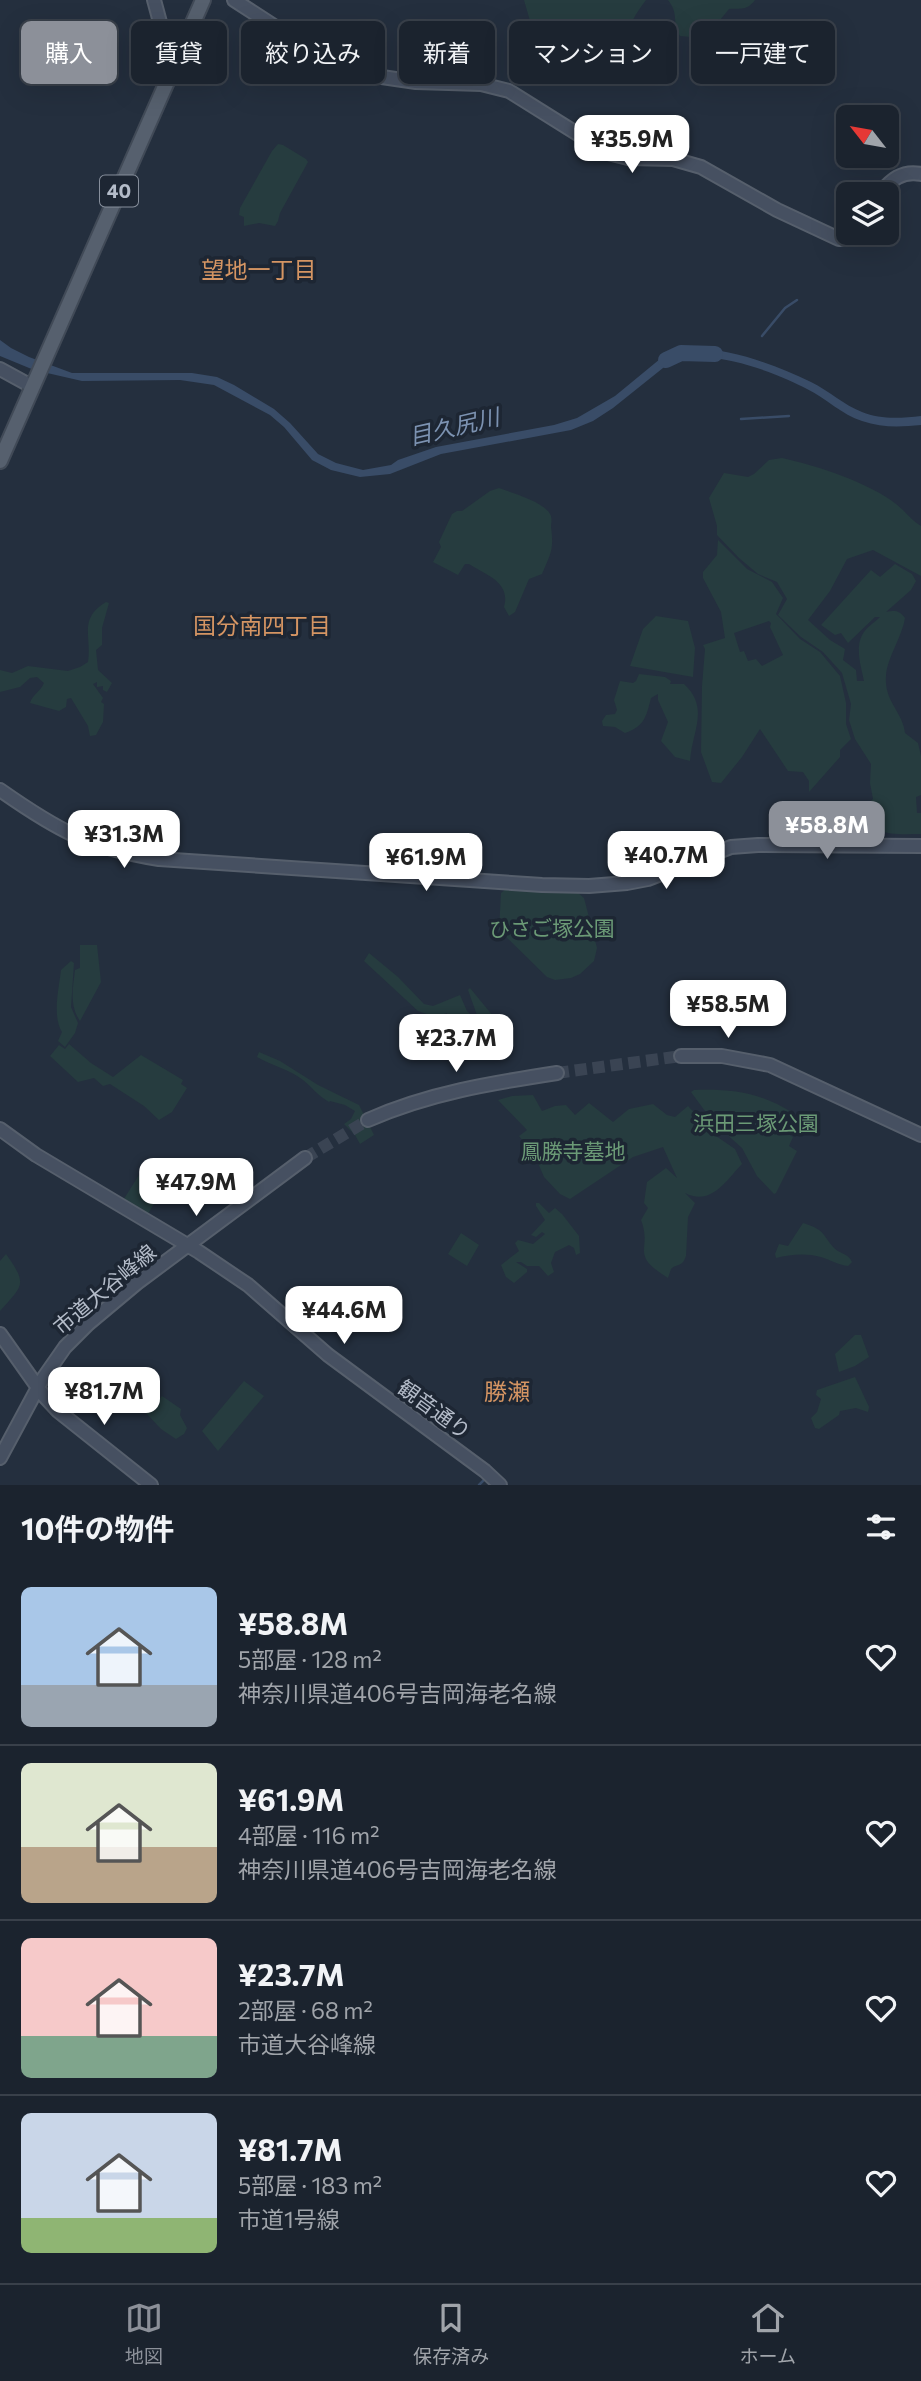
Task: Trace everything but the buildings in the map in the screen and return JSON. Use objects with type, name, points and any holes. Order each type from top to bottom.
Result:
[{"type":"main road","name":"40","points":[[194,21],[203,0]]},
{"type":"main road","name":"40","points":[[0,461],[166,84]]},
{"type":"street","points":[[154,0],[160,21]]},
{"type":"street","points":[[234,0],[317,54],[362,72],[416,82],[467,82],[495,87],[534,106],[608,153],[628,158],[673,159],[701,167],[777,210],[836,238]]},
{"type":"street","points":[[888,182],[912,172],[921,174]]},
{"type":"street","points":[[0,369],[36,381]]},
{"type":"street","points":[[0,790],[78,838],[122,853],[159,859],[542,886],[595,886],[637,881],[673,871],[731,847],[921,846]]},
{"type":"street","points":[[681,1056],[722,1056],[770,1065],[921,1135]]},
{"type":"street","points":[[368,1120],[424,1099],[476,1086],[557,1073]]},
{"type":"street","name":"観音通り","points":[[0,1129],[36,1155],[248,1285],[328,1355],[485,1471],[500,1485]]},
{"type":"street","name":"市道大谷峰線","points":[[0,1458],[38,1387],[65,1347],[88,1324],[137,1283],[305,1158]]},
{"type":"street","points":[[0,1334],[58,1410],[151,1485]]},
{"type":"green space","points":[[524,0],[646,0],[633,21],[530,21]]},
{"type":"green space","points":[[668,0],[755,0],[746,7],[729,9],[719,21],[691,21],[691,37],[680,36],[672,5]]},
{"type":"green space","points":[[278,144],[308,162],[275,226],[259,223],[244,226],[244,217],[239,215],[240,208]]},
{"type":"green space","points":[[782,458],[826,470],[872,489],[896,504],[921,526],[921,576],[873,550],[847,559],[830,591],[808,620],[830,640],[845,649],[843,660],[856,670],[857,681],[864,681],[859,643],[865,630],[880,617],[875,617],[848,643],[841,633],[835,635],[821,625],[871,570],[880,577],[895,564],[912,574],[916,581],[911,590],[886,612],[898,612],[905,618],[889,662],[886,685],[905,733],[918,743],[921,756],[921,795],[916,797],[917,813],[921,813],[921,834],[884,832],[870,824],[864,807],[873,799],[871,764],[855,739],[849,720],[851,704],[842,673],[823,652],[801,637],[778,615],[787,599],[777,582],[758,574],[717,535],[709,498],[724,473],[748,477],[769,460]]},
{"type":"green space","points":[[499,488],[536,502],[551,516],[550,556],[542,574],[529,579],[515,612],[509,616],[504,607],[504,591],[495,580],[469,564],[465,564],[458,575],[433,562],[452,514],[462,511],[490,491]]},
{"type":"green space","points":[[718,540],[747,569],[772,582],[783,598],[776,614],[800,639],[820,652],[840,676],[846,703],[846,724],[851,739],[840,750],[840,757],[809,792],[809,781],[803,772],[788,771],[760,729],[721,783],[712,782],[701,752],[703,645],[725,638],[721,612],[703,578],[703,572],[717,555]],"holes":[[[769,621],[770,627],[783,655],[762,666],[756,659],[748,661],[744,651],[740,652],[734,633]]]},
{"type":"green space","points":[[109,603],[102,628],[102,645],[96,650],[98,670],[112,683],[107,692],[103,690],[103,686],[97,687],[97,682],[93,684],[104,704],[103,722],[96,735],[90,736],[88,726],[71,698],[67,699],[66,707],[59,711],[30,703],[44,683],[37,677],[30,678],[20,687],[0,692],[0,670],[12,673],[28,666],[68,671],[88,662],[89,622],[97,608]]},
{"type":"green space","points":[[656,616],[688,621],[695,648],[693,677],[630,666],[643,629]]},
{"type":"green space","points":[[639,674],[665,677],[671,681],[670,684],[684,684],[692,693],[698,720],[690,761],[675,757],[661,741],[668,722],[658,694],[651,698],[644,720],[632,730],[625,733],[615,727],[603,726],[602,721],[606,715],[615,714],[617,710],[614,700],[620,681],[633,683]]},
{"type":"green space","name":"ひさご塚公園","points":[[507,888],[576,891],[584,898],[597,948],[594,961],[580,974],[571,978],[555,980],[547,977],[499,930],[501,893]]},
{"type":"green space","points":[[80,945],[97,945],[101,982],[80,1021],[74,1009],[73,996],[75,970],[80,968]]},
{"type":"green space","points":[[369,953],[398,977],[424,1004],[433,1006],[460,995],[467,1011],[483,1026],[488,1039],[472,1048],[439,1028],[447,1013],[435,1017],[418,1011],[364,961]]},
{"type":"green space","points":[[71,961],[74,963],[71,1007],[78,1023],[75,1033],[65,1047],[58,1041],[62,1032],[57,1018],[57,1002],[61,970]]},
{"type":"green space","points":[[470,988],[507,1033],[494,1037],[478,1018],[468,990]]},
{"type":"green space","points":[[69,1044],[113,1077],[141,1055],[183,1080],[181,1084],[187,1088],[172,1112],[159,1120],[144,1106],[110,1084],[103,1086],[94,1078],[78,1082],[50,1056],[59,1045],[65,1049]]},
{"type":"green space","points":[[259,1052],[359,1105],[374,1135],[360,1144],[344,1124],[351,1119],[355,1111],[345,1105],[325,1100],[298,1076],[257,1057]]},
{"type":"green space","name":"浜田三塚公園","points":[[691,1092],[745,1093],[769,1100],[793,1113],[784,1132],[793,1137],[789,1146],[797,1151],[776,1193],[757,1176],[742,1148],[713,1122]]},
{"type":"green space","name":"鳳勝寺墓地","points":[[533,1095],[542,1111],[566,1105],[575,1115],[589,1103],[613,1122],[629,1109],[653,1104],[667,1115],[675,1117],[688,1106],[716,1136],[735,1149],[742,1164],[723,1185],[702,1196],[685,1193],[695,1203],[688,1217],[686,1256],[681,1264],[671,1269],[668,1278],[656,1270],[645,1257],[641,1220],[648,1208],[644,1203],[647,1182],[666,1168],[677,1178],[663,1147],[633,1157],[570,1199],[560,1194],[544,1177],[534,1154],[519,1136],[527,1130],[498,1100]]},
{"type":"green space","points":[[139,1175],[163,1189],[146,1217],[122,1202]]},
{"type":"green space","points":[[536,1203],[549,1213],[555,1208],[562,1214],[579,1236],[580,1253],[576,1255],[574,1248],[569,1245],[555,1252],[551,1263],[554,1272],[548,1276],[539,1266],[516,1262],[527,1269],[527,1272],[514,1283],[506,1277],[501,1265],[519,1251],[515,1243],[518,1240],[533,1244],[545,1234],[542,1232],[536,1237],[531,1235],[545,1220]]},
{"type":"green space","points":[[803,1223],[819,1230],[834,1248],[852,1262],[848,1266],[805,1255],[776,1258],[779,1244],[788,1246]]},
{"type":"green space","points":[[461,1233],[479,1245],[467,1266],[448,1254]]},
{"type":"green space","points":[[6,1254],[18,1272],[20,1284],[0,1311],[0,1261]]},
{"type":"green space","points":[[855,1335],[861,1335],[869,1357],[839,1372],[835,1354]]},
{"type":"green space","points":[[855,1377],[869,1407],[868,1412],[856,1408],[840,1411],[839,1415],[819,1429],[815,1428],[811,1418],[817,1412],[821,1399],[816,1395],[817,1390]]},
{"type":"green space","points":[[244,1381],[264,1396],[218,1451],[202,1431]]},
{"type":"green space","points":[[162,1396],[181,1409],[180,1415],[187,1428],[184,1434],[176,1439],[161,1429],[146,1413]]},
{"type":"water","points":[[0,340],[29,357],[72,373],[192,373],[217,377],[274,409],[318,454],[336,463],[363,470],[391,465],[436,447],[554,425],[577,418],[615,396],[660,359],[685,347],[687,359],[668,364],[613,408],[593,421],[571,430],[441,454],[390,474],[360,477],[331,470],[312,460],[270,415],[214,385],[180,380],[82,381],[34,370],[0,356]]},
{"type":"water","points":[[693,348],[723,351],[754,359],[811,382],[869,415],[899,418],[921,416],[921,425],[877,425],[862,421],[782,377],[735,362],[694,359]]},
{"type":"waterway","points":[[762,336],[785,308],[797,300]]},
{"type":"waterway","name":"目久尻川","points":[[666,360],[681,353],[715,354]]},
{"type":"waterway","points":[[741,419],[789,416]]},
{"type":"waterway","points":[[479,1485],[487,1477]]},
{"type":"tunnel","points":[[557,1073],[681,1056]]},
{"type":"tunnel","points":[[305,1158],[368,1120]]},
{"type":"district","name":"望地一丁目","points":[[259,270]]},
{"type":"district","name":"国分南四丁目","points":[[262,626]]},
{"type":"district","name":"勝瀬","points":[[507,1392]]}]
